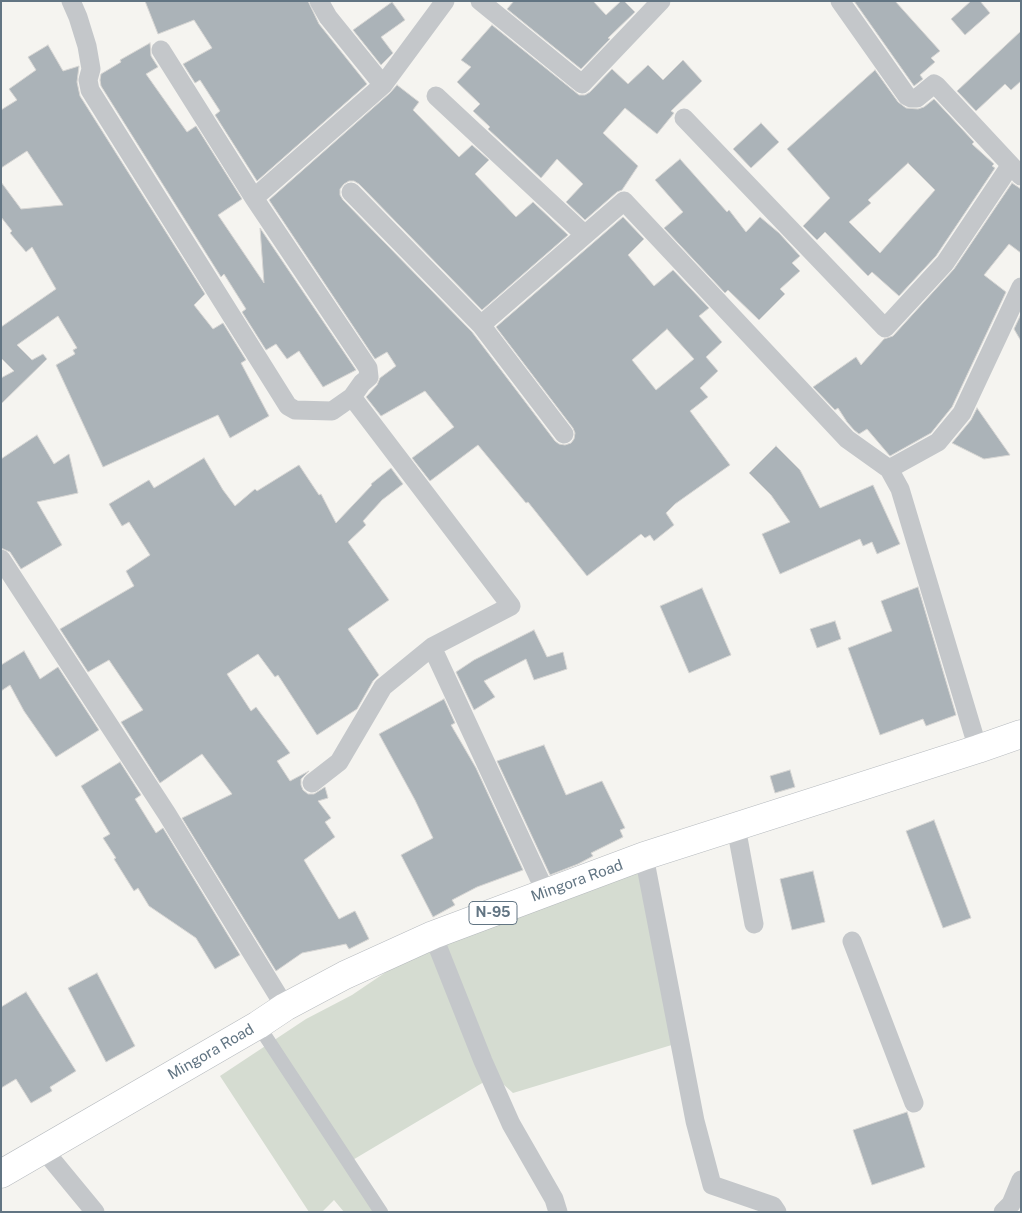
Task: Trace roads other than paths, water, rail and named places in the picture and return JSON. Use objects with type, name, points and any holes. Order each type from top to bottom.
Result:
[{"type":"main road","name":"Mingora Road","points":[[1,1174],[285,1007],[345,975],[433,935],[644,856],[1021,734]]},
{"type":"street","points":[[71,1],[87,46],[91,68],[88,80],[90,90],[288,406],[295,410],[332,411],[352,397],[369,377],[368,368],[254,198],[161,50]]},
{"type":"street","points":[[319,1],[328,17],[383,85]]},
{"type":"street","points":[[254,198],[383,85],[445,1]]},
{"type":"street","points":[[480,1],[582,84],[661,1]]},
{"type":"street","points":[[684,118],[885,328],[945,264],[1015,171],[937,86],[934,84],[917,98],[907,96],[840,1]]},
{"type":"street","points":[[436,96],[585,236]]},
{"type":"street","points":[[351,192],[482,325],[564,434]]},
{"type":"street","points":[[482,325],[624,201],[847,439],[890,469],[900,489],[978,749]]},
{"type":"street","points":[[890,469],[938,442],[962,413],[1021,286]]},
{"type":"street","points":[[312,784],[339,762],[383,687],[432,647],[511,606],[352,397]]},
{"type":"street","points":[[1,559],[167,814],[285,1007]]},
{"type":"street","points":[[432,647],[546,893]]},
{"type":"street","points":[[736,827],[754,924]]},
{"type":"street","points":[[644,856],[695,1121],[712,1186],[773,1206],[776,1212]]},
{"type":"street","points":[[433,935],[483,1061],[511,1124],[554,1199],[558,1212]]},
{"type":"street","points":[[852,941],[914,1103]]},
{"type":"street","points":[[258,1024],[381,1212]]},
{"type":"street","points":[[43,1149],[95,1212]]},
{"type":"street","points":[[1003,1212],[1011,1204],[1021,1180]]}]
